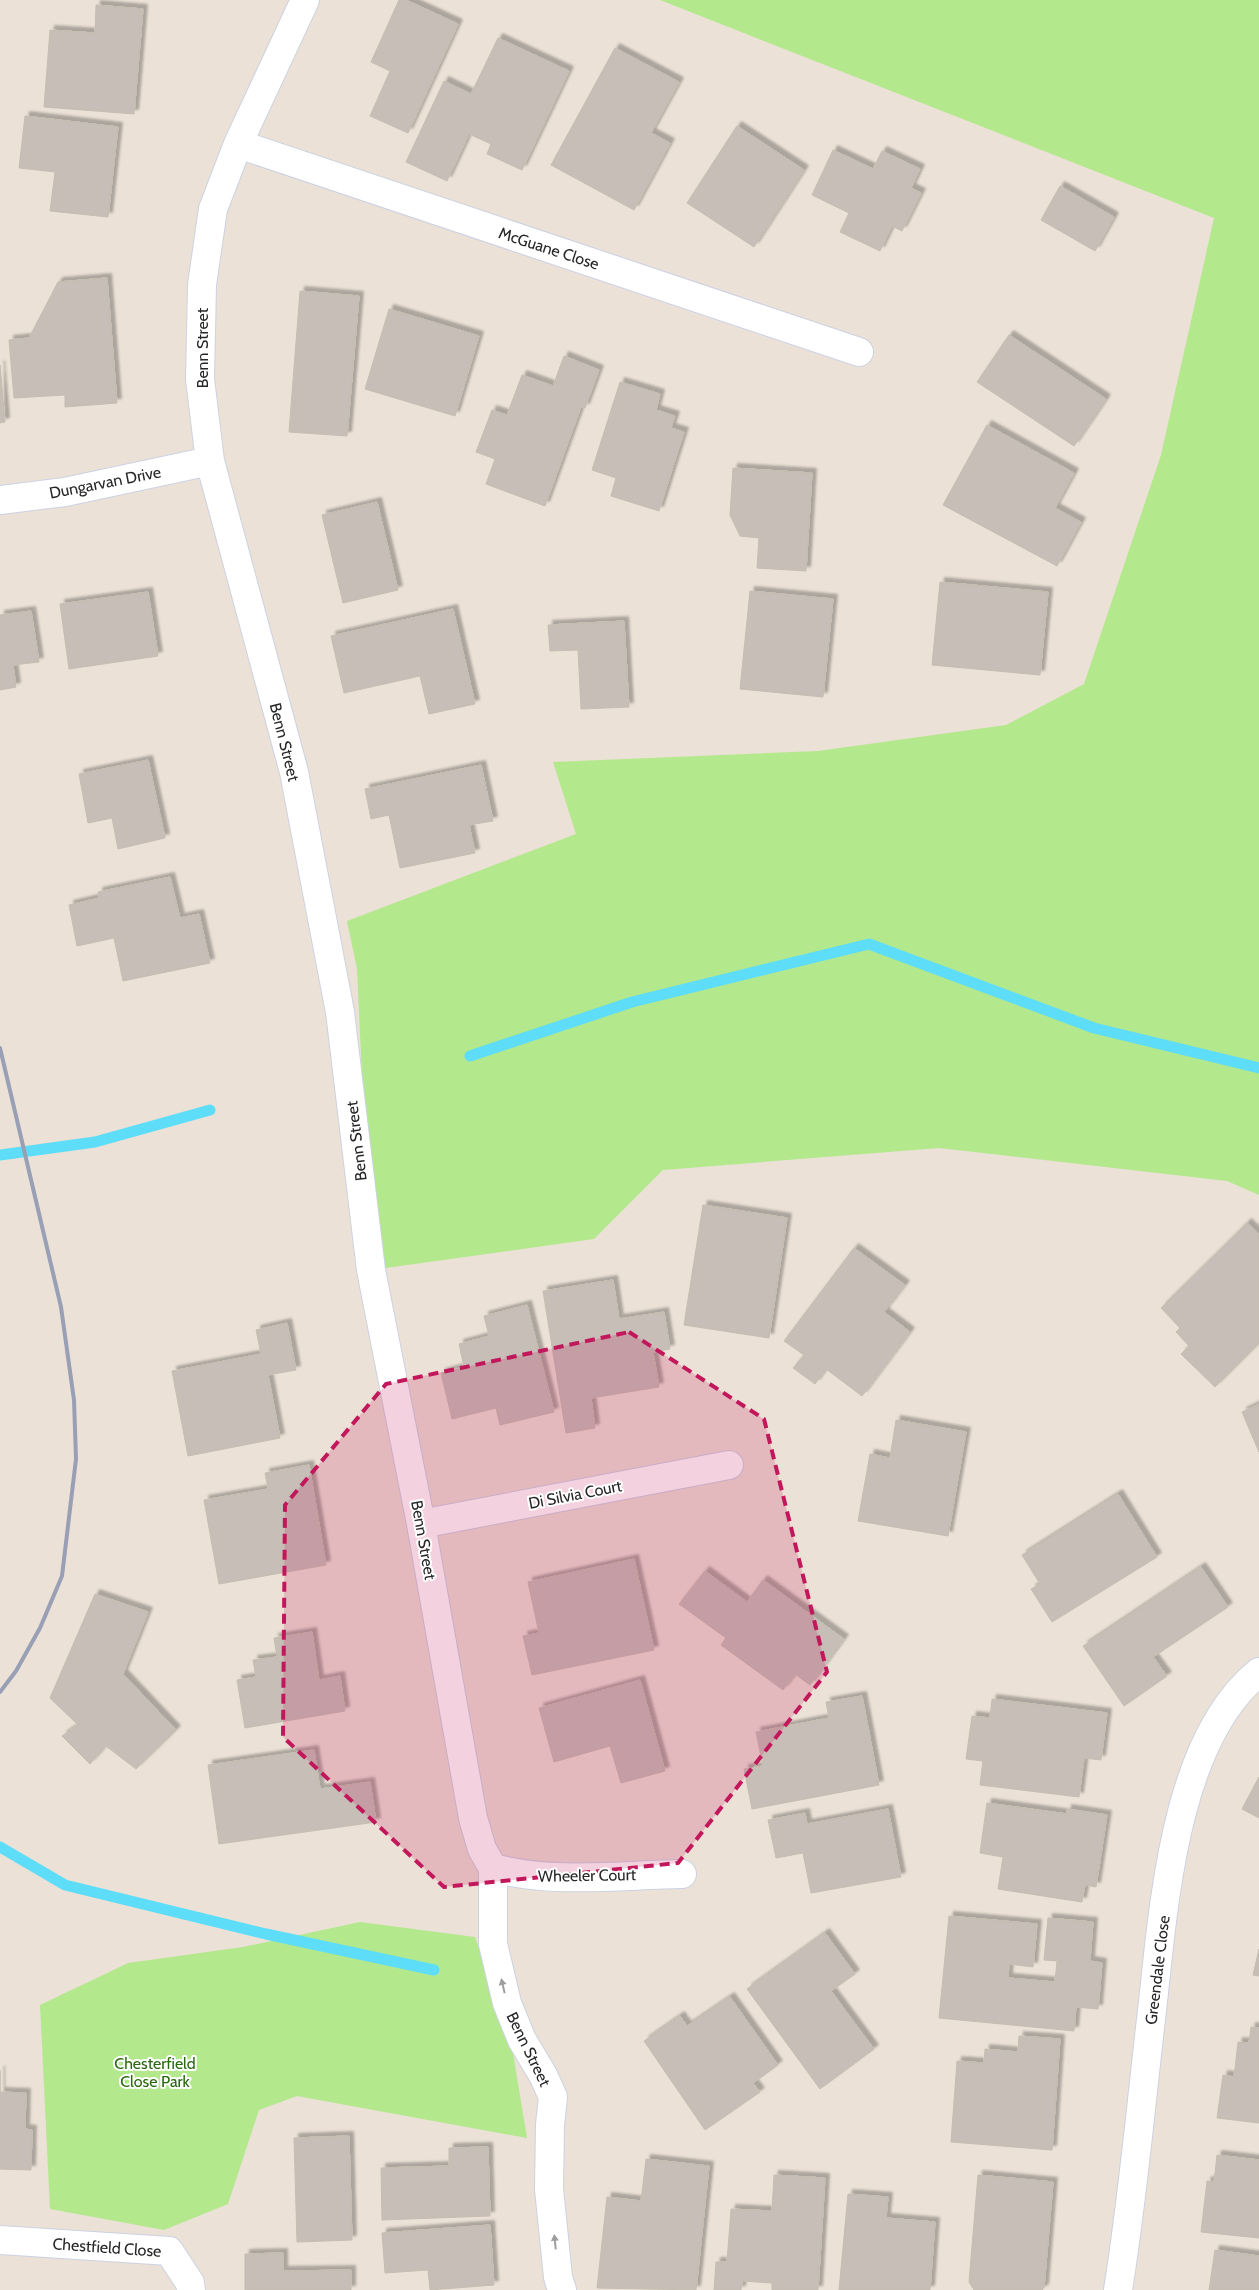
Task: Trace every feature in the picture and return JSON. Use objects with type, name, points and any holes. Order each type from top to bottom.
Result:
[{"type":"street","name":"Benn Street","points":[[305,0],[238,144],[213,209],[202,285],[200,378],[210,461],[294,772],[340,1012],[371,1270],[421,1524],[473,1818],[482,1849],[493,1868],[493,1944],[507,2003],[522,2040],[544,2075],[553,2097],[550,2125],[549,2188],[558,2277],[562,2290]]},
{"type":"street","name":"McGuane Close","points":[[238,144],[860,352]]},
{"type":"street","name":"Dungarvan Drive","points":[[0,500],[64,492],[210,461]]},
{"type":"street","name":"Di Silvia Court","points":[[421,1524],[729,1465]]},
{"type":"street","name":"Greendale Close","points":[[1118,2290],[1158,1957],[1176,1839],[1190,1786],[1206,1742],[1228,1704],[1259,1672]]},
{"type":"street","name":"Wheeler Court","points":[[493,1868],[515,1874],[541,1877],[682,1874]]},
{"type":"street","name":"Chestfield Close","points":[[0,2240],[169,2251],[190,2283],[191,2290]]},
{"type":"highlighted area","points":[[629,1332],[764,1419],[827,1672],[678,1863],[444,1887],[283,1737],[285,1505],[386,1384]]},
{"type":"green space","points":[[660,0],[1259,0],[1259,1195],[1227,1181],[939,1148],[663,1170],[594,1239],[371,1270],[357,969],[347,921],[576,834],[553,762],[818,751],[1006,725],[1084,684],[1161,455],[1214,218]]},
{"type":"green space","name":"Chesterfield Close Park","points":[[360,1922],[475,1937],[510,2035],[527,2138],[297,2096],[259,2110],[228,2204],[164,2230],[50,2209],[40,2005],[128,1963],[243,1947]]},
{"type":"building","points":[[399,0],[406,0],[458,24],[408,133],[370,116],[390,71],[371,62]]},
{"type":"building","points":[[96,5],[143,9],[134,114],[44,107],[50,30],[95,33]]},
{"type":"building","points":[[498,38],[569,71],[522,170],[487,154],[491,144],[469,134],[447,181],[406,162],[444,81],[471,94]]},
{"type":"building","points":[[615,48],[679,82],[651,133],[670,143],[634,210],[551,165]]},
{"type":"building","points":[[25,116],[118,127],[108,217],[50,211],[55,172],[19,168]]},
{"type":"building","points":[[737,126],[804,170],[754,247],[687,203]]},
{"type":"building","points":[[833,150],[873,169],[882,151],[920,169],[911,188],[921,193],[902,231],[892,226],[880,251],[840,232],[849,213],[812,195]]},
{"type":"building","points":[[1060,186],[1114,217],[1095,251],[1041,220]]},
{"type":"building","points":[[107,278],[117,403],[65,407],[65,395],[14,398],[9,340],[29,338],[58,282]]},
{"type":"building","points":[[300,291],[359,296],[347,436],[289,432]]},
{"type":"building","points":[[389,309],[479,336],[455,416],[365,389]]},
{"type":"building","points":[[1009,335],[1106,399],[1074,446],[977,382]]},
{"type":"building","points":[[564,356],[599,370],[585,408],[581,407],[545,506],[486,484],[495,459],[476,452],[492,410],[507,415],[522,375],[553,386]]},
{"type":"building","points":[[0,365],[5,422],[0,423]]},
{"type":"building","points":[[620,382],[660,394],[656,410],[675,416],[671,428],[684,432],[659,511],[611,496],[616,478],[592,470]]},
{"type":"building","points":[[987,425],[1074,473],[1055,508],[1081,522],[1057,566],[943,505]]},
{"type":"building","points":[[733,468],[812,473],[806,571],[757,568],[759,538],[740,536],[730,515]]},
{"type":"building","points":[[377,502],[398,590],[343,603],[322,515]]},
{"type":"building","points":[[940,582],[1048,592],[1040,675],[932,665]]},
{"type":"building","points":[[750,591],[833,599],[823,697],[740,689]]},
{"type":"building","points":[[148,592],[158,656],[69,669],[60,604]]},
{"type":"building","points":[[453,609],[475,704],[429,714],[420,676],[344,693],[331,636]]},
{"type":"building","points":[[31,611],[39,662],[13,665],[16,687],[0,690],[0,615]]},
{"type":"building","points":[[624,621],[629,707],[581,709],[578,650],[550,651],[548,625]]},
{"type":"building","points":[[148,760],[165,838],[118,849],[112,818],[88,823],[79,774]]},
{"type":"building","points":[[481,765],[493,821],[469,825],[475,853],[400,868],[389,815],[371,819],[365,789]]},
{"type":"building","points":[[170,877],[180,918],[199,914],[210,963],[123,981],[114,938],[77,946],[69,905],[99,898],[98,892]]},
{"type":"building","points":[[703,1205],[787,1218],[769,1338],[684,1325]]},
{"type":"building","points":[[1247,1223],[1259,1234],[1259,1343],[1215,1387],[1181,1354],[1189,1346],[1176,1332],[1180,1328],[1161,1308]]},
{"type":"building","points":[[854,1248],[905,1285],[884,1312],[910,1332],[862,1396],[826,1369],[815,1384],[793,1368],[804,1355],[784,1341]]},
{"type":"building","points":[[613,1280],[619,1319],[664,1312],[670,1349],[653,1352],[659,1387],[591,1398],[595,1428],[566,1433],[543,1291]]},
{"type":"building","points":[[527,1305],[554,1412],[500,1425],[496,1408],[452,1419],[441,1373],[464,1367],[459,1344],[489,1336],[484,1316]]},
{"type":"building","points":[[287,1323],[296,1370],[268,1375],[280,1438],[188,1456],[172,1371],[261,1354],[256,1330]]},
{"type":"building","points":[[1259,1404],[1259,1452],[1242,1412]]},
{"type":"building","points":[[896,1420],[966,1432],[948,1536],[858,1521],[870,1454],[890,1458]]},
{"type":"building","points":[[309,1465],[326,1565],[219,1584],[204,1500],[268,1489],[265,1473]]},
{"type":"building","points":[[1118,1494],[1157,1557],[1052,1622],[1031,1589],[1040,1584],[1022,1555]]},
{"type":"building","points":[[634,1559],[654,1650],[532,1675],[523,1636],[539,1633],[528,1582]]},
{"type":"building","points":[[1201,1567],[1228,1607],[1153,1657],[1167,1676],[1124,1706],[1083,1646]]},
{"type":"building","points":[[705,1571],[747,1602],[763,1580],[844,1639],[810,1685],[795,1674],[783,1690],[721,1645],[726,1638],[679,1604]]},
{"type":"building","points":[[95,1594],[148,1612],[123,1674],[176,1730],[136,1769],[106,1746],[90,1764],[62,1736],[78,1725],[50,1698]]},
{"type":"building","points":[[312,1632],[319,1680],[340,1676],[345,1711],[245,1728],[237,1680],[256,1677],[253,1660],[277,1657],[274,1638]]},
{"type":"building","points":[[640,1680],[665,1771],[621,1783],[610,1746],[554,1762],[539,1708]]},
{"type":"building","points":[[862,1696],[879,1785],[752,1809],[744,1769],[763,1766],[756,1732],[829,1718],[826,1702]]},
{"type":"building","points":[[992,1699],[1107,1713],[1101,1760],[1084,1758],[1079,1797],[980,1785],[983,1761],[966,1759],[972,1716],[990,1718]]},
{"type":"building","points":[[314,1750],[320,1789],[370,1782],[376,1822],[219,1844],[208,1765]]},
{"type":"building","points":[[1259,1777],[1259,1818],[1242,1809]]},
{"type":"building","points":[[987,1803],[1067,1814],[1067,1809],[1107,1815],[1096,1887],[1085,1885],[1082,1902],[998,1889],[1003,1857],[980,1853]]},
{"type":"building","points":[[888,1809],[901,1877],[811,1893],[803,1853],[776,1858],[768,1820],[805,1813],[807,1824]]},
{"type":"building","points":[[949,1916],[1037,1924],[1033,1967],[1009,1964],[1008,1978],[1055,1982],[1057,1961],[1044,1960],[1048,1918],[1093,1922],[1090,1961],[1102,1963],[1098,2009],[1076,2007],[1074,2031],[939,2018]]},
{"type":"building","points":[[825,1933],[855,1974],[831,1991],[874,2049],[820,2089],[747,1989]]},
{"type":"building","points":[[1259,1949],[1259,1976],[1253,1975]]},
{"type":"building","points":[[730,1997],[778,2065],[753,2083],[760,2092],[705,2130],[644,2041],[680,2016],[687,2026]]},
{"type":"building","points":[[1251,2027],[1259,2028],[1259,2123],[1217,2118],[1223,2075],[1234,2077],[1238,2042],[1249,2043]]},
{"type":"building","points":[[1019,2036],[1060,2039],[1052,2150],[951,2142],[957,2061],[984,2063],[985,2049],[1018,2052]]},
{"type":"building","points":[[0,2092],[26,2093],[25,2129],[32,2130],[31,2170],[0,2169]]},
{"type":"building","points":[[349,2136],[352,2240],[297,2242],[294,2138]]},
{"type":"building","points":[[488,2147],[490,2216],[382,2220],[381,2168],[449,2166],[449,2148]]},
{"type":"building","points":[[1217,2155],[1259,2160],[1259,2238],[1201,2232],[1207,2181],[1214,2182]]},
{"type":"building","points":[[646,2159],[709,2166],[696,2290],[597,2288],[607,2197],[641,2201]]},
{"type":"building","points":[[774,2175],[825,2178],[818,2290],[772,2290],[772,2283],[742,2281],[741,2290],[714,2290],[716,2262],[727,2262],[731,2209],[772,2211]]},
{"type":"building","points":[[978,2175],[1053,2182],[1044,2288],[1042,2290],[974,2290],[969,2282]]},
{"type":"building","points":[[848,2194],[888,2197],[886,2218],[935,2222],[930,2290],[839,2290]]},
{"type":"building","points":[[490,2225],[494,2285],[430,2290],[428,2270],[385,2273],[382,2233]]},
{"type":"building","points":[[1215,2250],[1259,2256],[1259,2290],[1209,2290]]},
{"type":"building","points":[[283,2253],[283,2271],[351,2270],[351,2290],[245,2290],[245,2254]]},
{"type":"waterway","points":[[470,1056],[632,1002],[869,944],[1094,1028],[1259,1068]]},
{"type":"waterway","points":[[0,1155],[95,1142],[210,1110]]},
{"type":"waterway","points":[[0,1847],[65,1885],[266,1934],[434,1970]]},
{"type":"railway","points":[[0,1048],[61,1307],[74,1400],[76,1459],[62,1576],[40,1628],[16,1671],[0,1692]]}]
